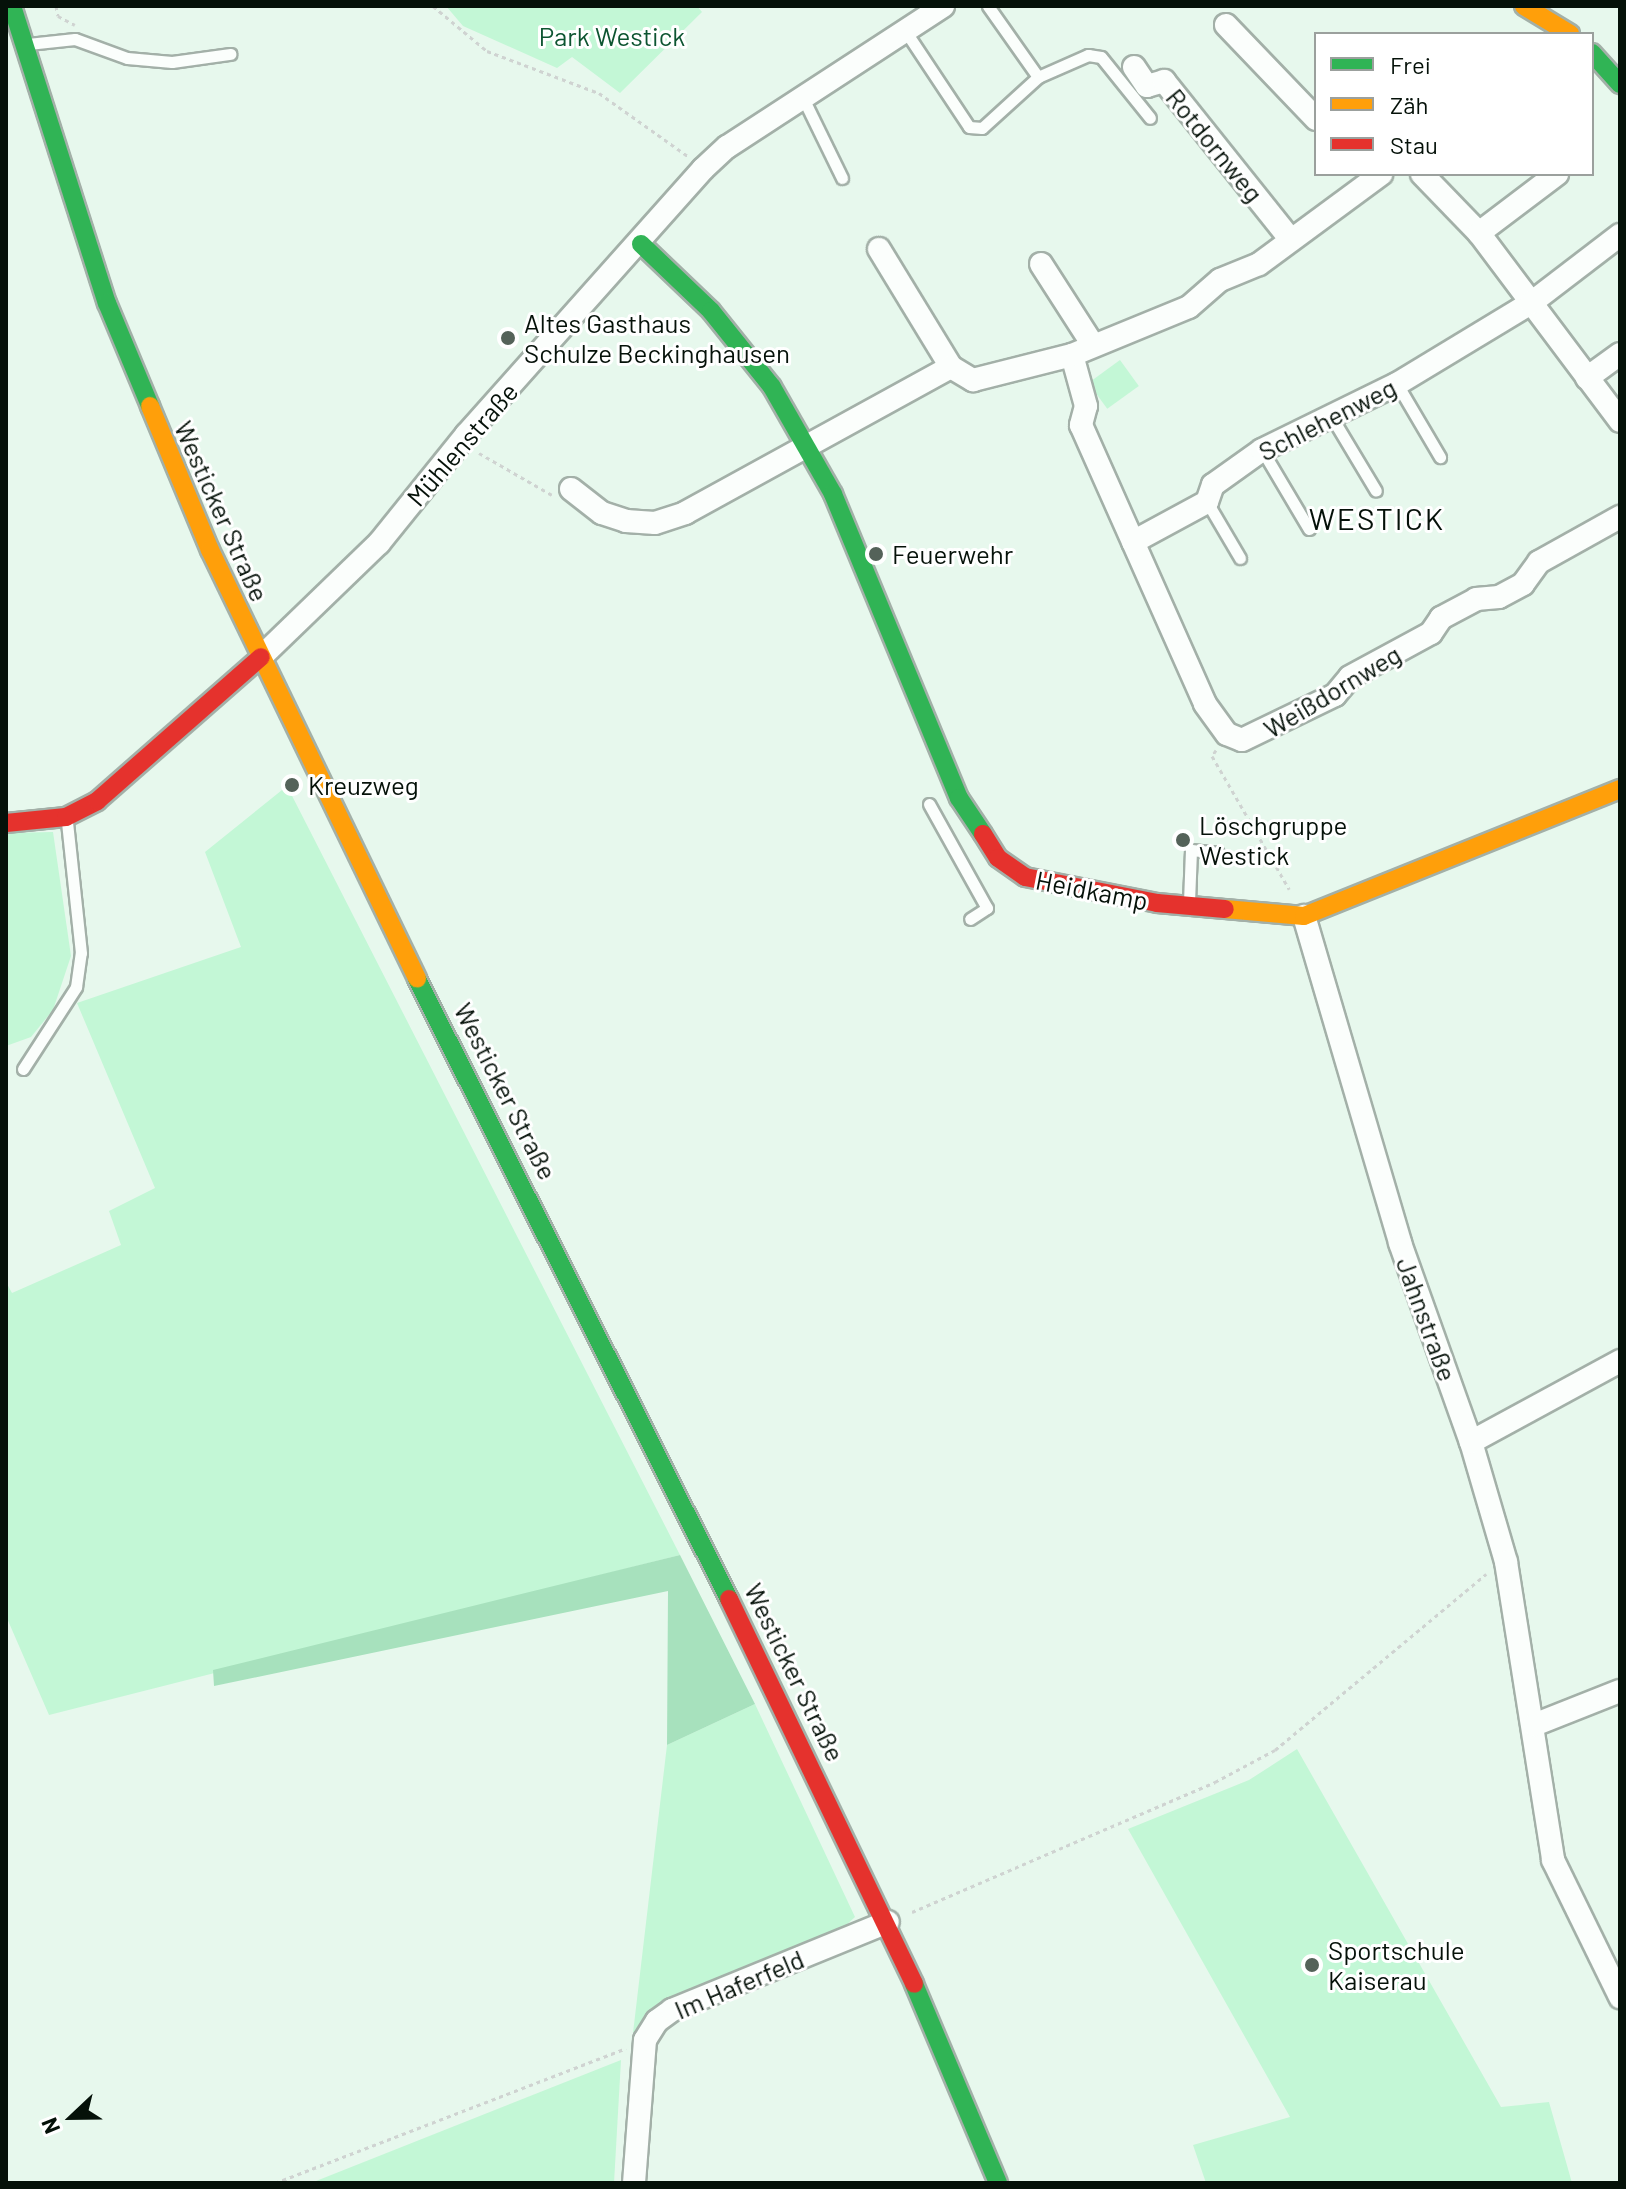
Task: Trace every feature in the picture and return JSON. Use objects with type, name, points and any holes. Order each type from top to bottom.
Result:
[{"type":"street","name":"Westicker Straße","points":[[12,6],[107,303],[145,402],[261,657],[888,1922],[998,2183]]},
{"type":"street","name":"Mühlenstraße","points":[[6,823],[66,817],[123,783],[354,570],[461,441],[641,244],[703,169],[727,147],[943,6]]},
{"type":"street","points":[[1524,6],[1567,32]]},
{"type":"street","points":[[1226,25],[1314,117]]},
{"type":"street","points":[[1594,55],[1620,84]]},
{"type":"street","name":"Rotdornweg","points":[[1134,67],[1147,86],[1164,81],[1290,239]]},
{"type":"street","points":[[879,249],[951,367],[973,380],[1072,355],[1189,307],[1220,280],[1259,264],[1375,176]]},
{"type":"street","points":[[1424,176],[1479,233],[1620,421]]},
{"type":"street","points":[[1479,233],[1554,176]]},
{"type":"street","points":[[1531,303],[1620,235]]},
{"type":"street","name":"Heidkamp","points":[[641,244],[739,343],[808,446],[833,494],[978,833],[998,858],[1025,877],[1189,907],[1304,916],[1510,837],[1620,789]]},
{"type":"street","points":[[1041,264],[1093,345]]},
{"type":"street","name":"Schlehenweg","points":[[1133,542],[1207,502],[1213,485],[1262,450],[1397,384],[1531,303]]},
{"type":"street","points":[[1587,378],[1620,354]]},
{"type":"street","name":"Weißdornweg","points":[[1072,355],[1086,406],[1081,425],[1205,704],[1227,734],[1242,740],[1257,737],[1322,702],[1350,677],[1431,633],[1441,618],[1523,584],[1539,562],[1620,517]]},
{"type":"street","points":[[571,489],[602,513],[626,521],[655,523],[685,513],[951,367]]},
{"type":"street","name":"Jahnstraße","points":[[1304,916],[1400,1243],[1471,1442],[1506,1562],[1553,1860],[1620,1997]]},
{"type":"street","points":[[1471,1442],[1620,1361]]},
{"type":"street","points":[[1534,1725],[1620,1691]]},
{"type":"street","name":"Im Haferfeld","points":[[645,2040],[672,2010],[888,1922]]},
{"type":"street","points":[[634,2183],[645,2040]]},
{"type":"lane","points":[[988,6],[1038,77]]},
{"type":"lane","points":[[906,32],[969,127],[982,128],[1000,115],[1038,77],[1081,55],[1097,54],[1150,118]]},
{"type":"lane","points":[[24,44],[75,39],[127,58],[172,62],[230,54]]},
{"type":"lane","points":[[803,98],[842,178]]},
{"type":"lane","points":[[1397,384],[1440,457]]},
{"type":"lane","points":[[1330,415],[1376,491]]},
{"type":"lane","points":[[1262,450],[1309,529]]},
{"type":"lane","points":[[1207,502],[1240,558]]},
{"type":"lane","points":[[929,804],[987,908],[970,919]]},
{"type":"lane","points":[[23,1069],[76,987],[81,953],[66,817]]},
{"type":"lane","points":[[952,849],[978,833]]},
{"type":"lane","points":[[1189,907],[1191,850],[1218,853]]},
{"type":"path","points":[[56,6],[58,16],[75,22],[75,39]]},
{"type":"path","points":[[433,6],[487,51],[599,93],[703,169]]},
{"type":"path","points":[[461,441],[550,495],[571,489]]},
{"type":"path","points":[[1227,734],[1212,756],[1304,916]]},
{"type":"path","points":[[888,1922],[1215,1782],[1275,1750],[1474,1582],[1506,1562]]},
{"type":"path","points":[[275,2183],[645,2040]]},
{"type":"green space","name":"Park Westick","points":[[446,6],[697,6],[702,12],[620,93],[572,57],[557,68],[463,26]]},
{"type":"green space","points":[[1120,360],[1139,386],[1107,409],[1088,383]]},
{"type":"green space","points":[[287,786],[680,1555],[49,1715],[6,1616],[6,1282],[12,1293],[121,1245],[109,1211],[155,1188],[77,1003],[241,947],[205,852]]},
{"type":"green space","points":[[53,832],[71,956],[53,1010],[31,1037],[6,1046],[6,833]]},
{"type":"green space","points":[[680,1555],[755,1704],[667,1745],[668,1591],[214,1686],[213,1670]]},
{"type":"green space","points":[[755,1704],[855,1917],[843,1928],[652,2010],[633,2033],[667,1745]]},
{"type":"green space","name":"Sportschule Kaiserau","points":[[1297,1749],[1501,2107],[1549,2102],[1572,2183],[1206,2183],[1193,2145],[1290,2117],[1128,1829],[1249,1780]]},
{"type":"green space","points":[[621,2060],[614,2183],[311,2183]]},
{"type":"traffic: fast","points":[[12,6],[107,303],[150,406]]},
{"type":"traffic: fast","points":[[1594,55],[1620,84]]},
{"type":"traffic: fast","points":[[641,244],[711,311],[772,387],[833,494],[959,798],[983,834]]},
{"type":"traffic: fast","points":[[417,979],[729,1599]]},
{"type":"traffic: fast","points":[[914,1984],[998,2183]]},
{"type":"traffic: slow","points":[[1524,6],[1567,32]]},
{"type":"traffic: slow","points":[[150,406],[210,550],[417,979]]},
{"type":"traffic: slow","points":[[1225,909],[1304,916],[1620,789]]},
{"type":"traffic: jam","points":[[6,823],[66,817],[97,801],[261,657]]},
{"type":"traffic: jam","points":[[983,834],[998,858],[1025,877],[1157,903],[1225,909]]},
{"type":"traffic: jam","points":[[729,1599],[914,1984]]},
{"type":"place","name":"Altes Gasthaus Schulze Beckinghausen","points":[[508,338]]},
{"type":"place","name":"Feuerwehr","points":[[876,554]]},
{"type":"place","name":"Kreuzweg","points":[[292,785]]},
{"type":"place","name":"Löschgruppe Westick","points":[[1183,840]]},
{"type":"place","name":"Sportschule Kaiserau","points":[[1312,1965]]},
{"type":"district","name":"WESTICK","points":[[1377,518]]}]
